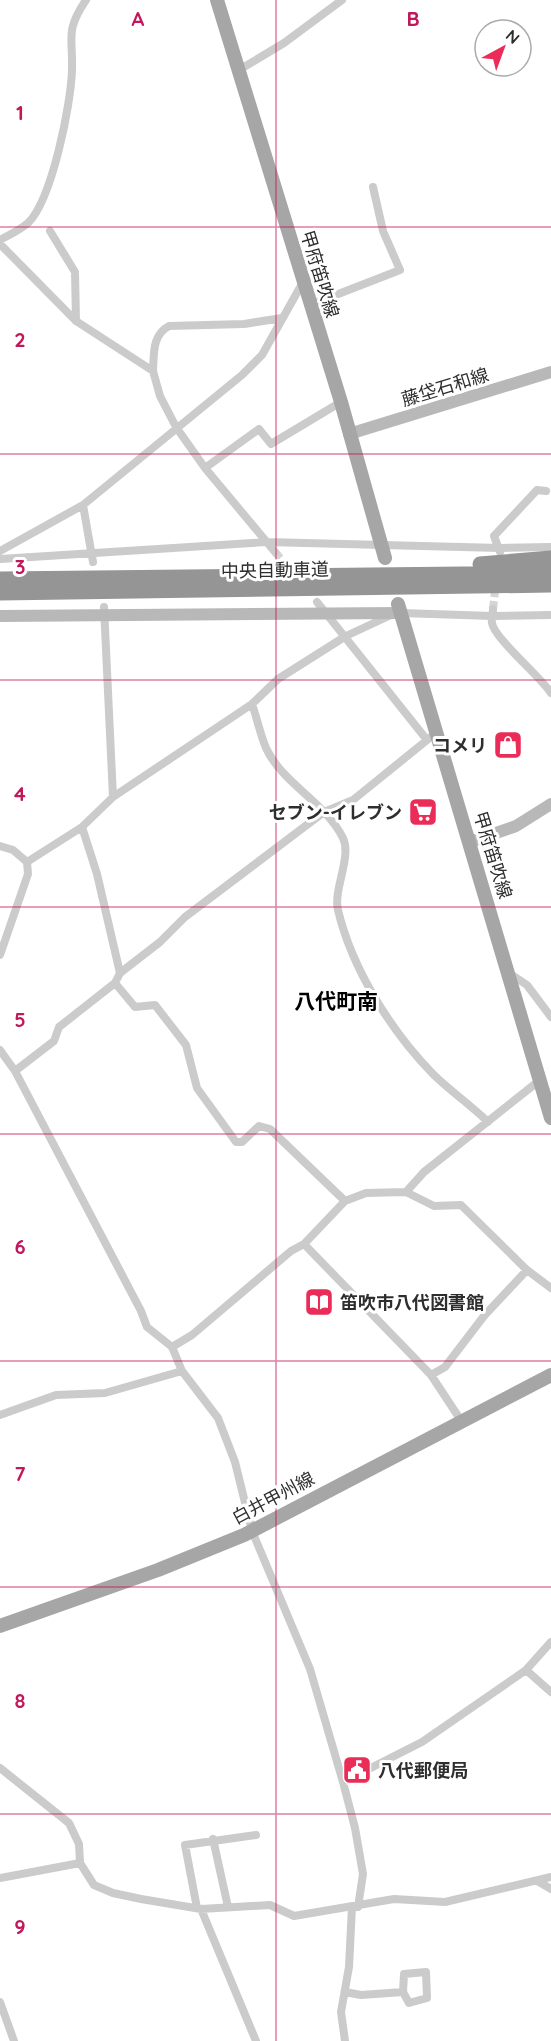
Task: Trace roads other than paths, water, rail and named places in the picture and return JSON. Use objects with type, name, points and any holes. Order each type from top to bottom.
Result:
[{"type":"highway","points":[[357,574],[551,558]]},
{"type":"highway","name":"中央自動車道","points":[[0,579],[551,573]]},
{"type":"highway","name":"中央自動車道","points":[[0,593],[551,586]]},
{"type":"main road","name":"甲府笛吹線","points":[[217,0],[341,402],[383,552]]},
{"type":"main road","name":"甲府笛吹線","points":[[398,610],[432,736],[470,842],[551,1118]]},
{"type":"main road","name":"白井甲州線","points":[[0,1626],[158,1570],[252,1531],[551,1375]]},
{"type":"street","points":[[86,0],[76,14],[69,35],[72,69],[66,117],[52,178],[28,223],[0,242],[76,321],[153,371]]},
{"type":"street","points":[[239,70],[284,43],[342,0]]},
{"type":"street","points":[[310,305],[400,270],[383,231],[373,187]]},
{"type":"street","points":[[50,231],[75,272],[76,321]]},
{"type":"street","points":[[0,551],[82,505],[242,375],[262,355],[303,282]]},
{"type":"street","points":[[275,552],[206,468],[176,427],[160,396],[153,371],[155,341],[160,330],[169,326],[244,324],[282,318]]},
{"type":"street","name":"藤垈石和線","points":[[350,434],[551,372]]},
{"type":"street","points":[[206,468],[259,429],[271,444],[341,402]]},
{"type":"street","points":[[500,550],[494,536],[537,490],[546,491]]},
{"type":"street","points":[[82,505],[92,558]]},
{"type":"street","points":[[0,559],[92,558],[266,542],[383,552],[551,547]]},
{"type":"street","points":[[15,1071],[54,1041],[59,1027],[75,1012],[115,983],[120,973],[160,942],[184,917],[324,812],[353,800],[432,736],[317,602]]},
{"type":"street","points":[[105,610],[113,797]]},
{"type":"street","points":[[0,616],[105,610],[328,613],[398,610],[551,615]]},
{"type":"street","points":[[27,862],[82,826],[113,797],[252,704],[278,679],[346,636],[398,610]]},
{"type":"street","points":[[493,612],[492,624],[501,638],[541,679],[551,693]]},
{"type":"street","points":[[252,704],[266,749],[324,812],[344,839],[343,868],[337,905],[346,935],[384,1014],[405,1044],[435,1076],[488,1122]]},
{"type":"street","points":[[470,842],[516,826],[551,804]]},
{"type":"street","points":[[82,826],[97,874],[120,973]]},
{"type":"street","points":[[0,846],[13,850],[27,862]]},
{"type":"street","points":[[0,955],[25,885],[27,862]]},
{"type":"street","points":[[508,973],[527,985],[551,1017]]},
{"type":"street","points":[[115,983],[135,1007],[155,1005],[163,1013],[186,1045],[197,1088],[236,1142],[242,1142],[259,1126],[270,1129],[345,1201]]},
{"type":"street","points":[[0,1050],[15,1071],[141,1311],[147,1328],[172,1347],[182,1371],[218,1418],[235,1462],[252,1531],[310,1670],[343,1782],[363,1874],[355,1907],[349,1968],[341,2012],[345,2041]]},
{"type":"street","points":[[406,1192],[424,1172],[540,1080]]},
{"type":"street","points":[[172,1347],[192,1335],[291,1251],[304,1244],[345,1201],[366,1193],[406,1192],[434,1206],[461,1205],[527,1270],[551,1288]]},
{"type":"street","points":[[304,1244],[431,1375],[462,1422]]},
{"type":"street","points":[[431,1375],[446,1367],[484,1316],[527,1270]]},
{"type":"street","points":[[0,1415],[56,1395],[105,1393],[182,1371]]},
{"type":"street","points":[[343,1782],[422,1742],[526,1670],[551,1642]]},
{"type":"street","points":[[526,1670],[551,1692]]},
{"type":"street","points":[[0,1768],[69,1823],[80,1844],[80,1863],[94,1885],[113,1893],[199,1908],[270,1905],[294,1916],[394,1899],[445,1902],[481,1892],[551,1878]]},
{"type":"street","points":[[256,1835],[213,1839],[185,1845],[199,1908],[256,2041]]},
{"type":"street","points":[[213,1839],[228,1907]]},
{"type":"street","points":[[0,1878],[80,1863]]},
{"type":"street","points":[[540,1882],[551,1889]]},
{"type":"street","points":[[345,1992],[361,1995],[403,1992]]},
{"type":"street","points":[[0,2002],[14,2041]]},
{"type":"tunnel","points":[[275,552],[296,576]]},
{"type":"tunnel","points":[[493,609],[496,582]]},
{"type":"place","name":"コメリ","points":[[508,745]]},
{"type":"place","name":"セブン-イレブン","points":[[423,812]]},
{"type":"place","name":"笛吹市八代図書館","points":[[319,1302]]},
{"type":"place","name":"八代郵便局","points":[[357,1770]]},
{"type":"district","name":"八代町南","points":[[336,1001]]}]
